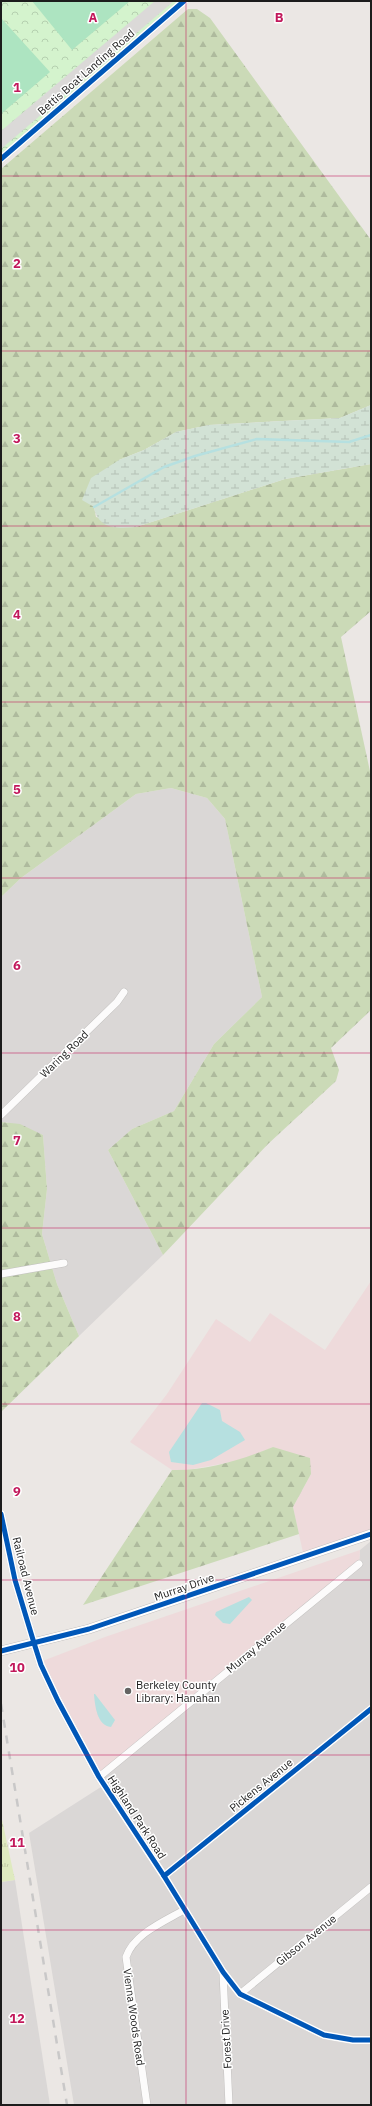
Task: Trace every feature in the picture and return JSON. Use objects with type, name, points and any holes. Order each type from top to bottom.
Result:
[{"type":"street","name":"Bettis Boat Landing Road","points":[[1,159],[184,1]]},
{"type":"street","name":"Waring Road","points":[[1,1115],[117,1002],[124,992]]},
{"type":"street","points":[[1,1274],[64,1263]]},
{"type":"street","name":"Railroad Avenue","points":[[1,1514],[15,1580],[34,1643]]},
{"type":"street","name":"Murray Drive","points":[[1,1651],[89,1629],[371,1534]]},
{"type":"street","name":"Murray Avenue","points":[[99,1777],[359,1564]]},
{"type":"street","name":"Highland Park Road","points":[[34,1643],[41,1666],[99,1777],[164,1876],[222,1972],[240,1994]]},
{"type":"street","name":"Pickens Avenue","points":[[164,1876],[371,1709]]},
{"type":"street","name":"Gibson Avenue","points":[[240,1994],[371,1887]]},
{"type":"street","name":"Vienna Woods Road","points":[[147,2105],[126,1957],[129,1947],[152,1928],[184,1910]]},
{"type":"street","name":"Forest Drive","points":[[222,1972],[229,2105]]},
{"type":"street","points":[[240,1994],[324,2035],[353,2040],[371,2040]]},
{"type":"shaded area","points":[[155,1],[174,1],[1,149],[1,131]]},
{"type":"shaded area","points":[[171,788],[207,798],[225,819],[262,997],[214,1044],[174,1111],[132,1129],[108,1150],[163,1255],[79,1336],[57,1284],[42,1234],[47,1189],[43,1135],[6,1122],[1,1122],[1,897],[21,878],[136,794]]},
{"type":"shaded area","points":[[371,1281],[371,1535],[304,1557],[293,1507],[311,1474],[273,1447],[243,1460],[187,1470],[172,1470],[130,1442],[167,1394],[216,1319],[250,1342],[270,1313],[325,1350]]},
{"type":"shaded area","points":[[371,1541],[371,2105],[74,2105],[29,1833],[104,1785],[99,1777],[359,1564],[360,1550]]},
{"type":"shaded area","points":[[360,1550],[359,1564],[99,1777],[40,1662],[105,1637]]},
{"type":"shaded area","points":[[15,1880],[50,2105],[1,2105],[1,1882]]},
{"type":"green space","points":[[1,1],[184,1],[1,159]]},
{"type":"green space","points":[[32,1],[130,1],[72,50]]},
{"type":"green space","points":[[188,9],[197,9],[210,18],[371,240],[371,405],[340,418],[209,425],[176,432],[144,450],[119,460],[94,507],[96,517],[136,527],[285,479],[371,464],[371,611],[341,637],[371,776],[371,1010],[331,1048],[339,1070],[336,1081],[268,1144],[163,1255],[108,1150],[132,1129],[174,1111],[214,1044],[262,997],[225,819],[207,798],[171,788],[136,794],[21,878],[1,897],[1,169]]},
{"type":"green space","points":[[1,18],[50,72],[1,114]]},
{"type":"green space","points":[[371,405],[371,464],[285,479],[136,527],[122,528],[104,524],[99,520],[94,507],[82,500],[91,478],[119,460],[144,450],[176,432],[209,425],[340,418]]},
{"type":"green space","points":[[1,1122],[20,1124],[43,1135],[47,1189],[42,1234],[57,1284],[79,1336],[1,1412]]},
{"type":"green space","points":[[273,1447],[310,1458],[311,1474],[293,1507],[299,1534],[83,1605],[172,1470],[211,1467]]},
{"type":"green space","points":[[1,1815],[15,1880],[1,1882]]},
{"type":"water","points":[[202,1403],[206,1403],[220,1410],[222,1421],[240,1432],[245,1440],[211,1460],[193,1465],[171,1462],[169,1452]]},
{"type":"water","points":[[249,1597],[252,1600],[230,1624],[223,1623],[215,1615],[216,1612]]},
{"type":"water","points":[[94,1694],[115,1720],[111,1727],[106,1726],[100,1719],[96,1709]]},
{"type":"waterway","points":[[94,507],[164,467],[195,456],[257,439],[349,442],[371,435]]},
{"type":"railway","points":[[1,1704],[67,2105]]},
{"type":"cycle path","points":[[1,159],[184,1]]},
{"type":"cycle path","points":[[1,1514],[15,1580],[34,1643],[41,1665],[58,1701],[99,1777],[164,1876],[223,1972],[240,1994],[324,2035],[353,2040],[371,2040]]},
{"type":"cycle path","points":[[1,1651],[89,1629],[371,1534]]},
{"type":"cycle path","points":[[164,1876],[371,1709]]},
{"type":"place","name":"Berkeley County Library: Hanahan","points":[[128,1691]]}]
